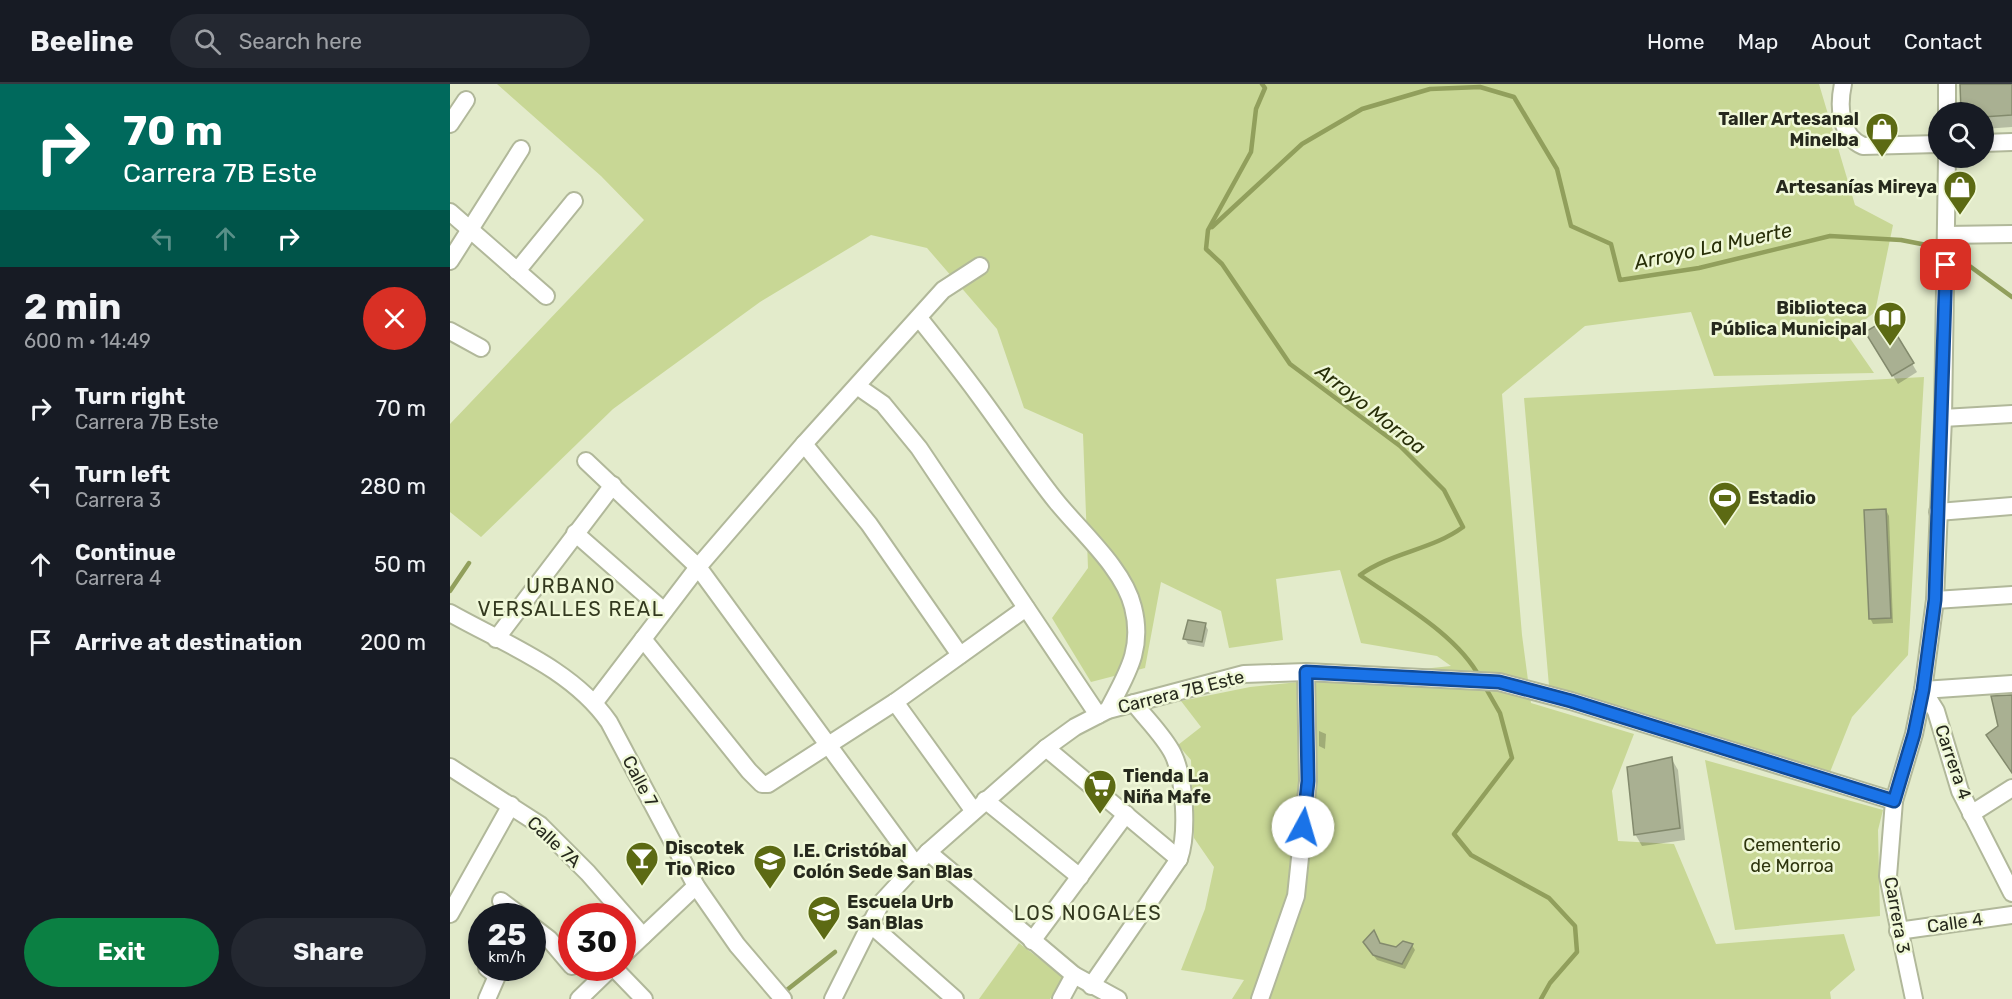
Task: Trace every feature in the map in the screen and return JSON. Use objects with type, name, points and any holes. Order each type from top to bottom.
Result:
[{"type":"street","points":[[1843,84],[1840,97],[1845,130],[1852,141],[1863,146],[1928,144]]},
{"type":"street","points":[[1947,84],[1947,102]]},
{"type":"street","points":[[450,124],[466,100]]},
{"type":"street","points":[[1994,143],[2012,142]]},
{"type":"street","points":[[450,261],[521,149]]},
{"type":"street","points":[[1947,168],[1942,418],[1935,600],[1923,690],[2012,684]]},
{"type":"street","points":[[517,271],[574,201]]},
{"type":"street","points":[[450,212],[546,296]]},
{"type":"street","points":[[1946,240],[2012,234]]},
{"type":"street","points":[[594,702],[698,567],[804,444],[943,290],[980,266]]},
{"type":"street","points":[[857,386],[883,404],[912,438],[1026,608],[1103,713],[1133,664],[1136,630],[1134,609],[1129,592],[1119,576],[1055,500],[976,391],[919,318]]},
{"type":"street","points":[[450,331],[481,348]]},
{"type":"street","points":[[1942,418],[2012,414]]},
{"type":"street","points":[[804,444],[869,524],[960,655]]},
{"type":"street","points":[[586,461],[698,567],[916,865]]},
{"type":"street","points":[[496,639],[613,485]]},
{"type":"street","points":[[1938,512],[2012,506]]},
{"type":"street","points":[[575,533],[664,611]]},
{"type":"street","points":[[1935,600],[2012,595]]},
{"type":"street","points":[[643,639],[749,771],[762,784],[775,782],[895,702],[1026,608]]},
{"type":"street","name":"Calle 7","points":[[450,613],[574,684],[594,702],[609,722],[696,886],[737,945],[780,995]]},
{"type":"street","points":[[1260,999],[1296,896],[1308,781],[1306,672]]},
{"type":"street","name":"Carrera 7B Este","points":[[833,999],[881,903],[928,852],[1046,748],[1103,713],[1244,674],[1306,672],[1499,682],[1571,701],[1894,801]]},
{"type":"street","name":"Carrera 3","points":[[1914,999],[1888,876],[1894,801],[1914,734],[1923,690]]},
{"type":"street","name":"Carrera 4","points":[[1923,690],[1935,711],[1960,791],[2012,893]]},
{"type":"street","points":[[895,702],[979,805],[1080,877]]},
{"type":"street","points":[[1091,986],[1179,859],[1184,838],[1178,767],[1172,752],[1134,703]]},
{"type":"street","points":[[1046,748],[1179,859]]},
{"type":"street","name":"Calle 7A","points":[[452,774],[511,805],[540,825],[588,873],[643,936]]},
{"type":"street","points":[[1971,814],[2012,788]]},
{"type":"street","points":[[450,914],[511,805]]},
{"type":"street","points":[[1032,941],[1125,814]]},
{"type":"street","points":[[928,852],[1074,975],[1118,999]]},
{"type":"street","points":[[636,943],[696,886]]},
{"type":"street","name":"Calle 4","points":[[1898,931],[2012,915]]},
{"type":"street","points":[[869,923],[955,999]]},
{"type":"street","points":[[546,937],[558,950]]},
{"type":"street","points":[[1061,999],[1074,975]]},
{"type":"street","points":[[487,999],[486,996],[494,981]]},
{"type":"street","points":[[585,994],[598,981]]},
{"type":"street","points":[[625,981],[644,999]]},
{"type":"green space","points":[[497,84],[1819,84],[1855,205],[1893,225],[1875,312],[1847,334],[1874,373],[1714,376],[1691,312],[1585,326],[1502,394],[1522,635],[1531,703],[1634,734],[1612,791],[1618,841],[1674,844],[1716,944],[1844,934],[1855,970],[1830,992],[1831,999],[1232,999],[1244,980],[1181,970],[1205,909],[1214,867],[1194,838],[1191,760],[1178,745],[1201,727],[1181,701],[1250,687],[1451,666],[1437,656],[1361,643],[1340,570],[1276,579],[1283,640],[1229,648],[1221,611],[1161,582],[1145,668],[1091,682],[1052,618],[1088,568],[1083,434],[1024,408],[997,329],[927,248],[871,235],[760,302],[613,409],[481,537],[450,512],[450,424],[644,220],[601,176]]},
{"type":"green space","name":"Estadio","points":[[1924,377],[1908,655],[1852,717],[1830,772],[1549,686],[1524,398]]},
{"type":"green space","name":"Cementerio de Morroa","points":[[1705,760],[1883,810],[1878,830],[1880,916],[1735,930]]},
{"type":"green space","points":[[1019,943],[1064,978],[1050,999],[979,999]]},
{"type":"building","points":[[1960,84],[2012,84],[2012,115],[1994,116],[1994,102],[1961,102]]},
{"type":"building","name":"Biblioteca Pública Municipal","points":[[1887,319],[1914,363],[1892,376],[1865,332]]},
{"type":"building","points":[[1886,509],[1891,618],[1869,619],[1864,510]]},
{"type":"building","points":[[1188,620],[1206,623],[1202,642],[1183,639]]},
{"type":"building","points":[[2012,695],[2012,773],[1986,735],[1998,726],[1991,696]]},
{"type":"building","points":[[1672,757],[1680,828],[1634,835],[1627,767]]},
{"type":"building","points":[[1374,930],[1380,943],[1396,947],[1403,941],[1413,944],[1402,964],[1373,955],[1363,942]]},
{"type":"waterway","name":"Arroyo Morroa","points":[[1262,84],[1265,88],[1256,109],[1251,152],[1208,230],[1206,249],[1222,264],[1290,364],[1400,446],[1444,490],[1463,527],[1451,535],[1385,561],[1360,575],[1426,620],[1457,648],[1480,678]]},
{"type":"waterway","name":"Arroyo La Muerte","points":[[1212,227],[1302,144],[1362,109],[1430,89],[1480,87],[1514,97],[1557,169],[1571,226],[1611,244],[1620,280],[1699,268],[1830,236],[1901,240],[1942,248]]},
{"type":"waterway","name":"Arroyo La Muerte","points":[[1949,251],[2012,297]]},
{"type":"waterway","points":[[450,591],[469,563]]},
{"type":"waterway","name":"Arroyo Morroa","points":[[1484,685],[1500,713],[1512,758],[1454,834],[1471,855],[1549,898],[1575,926],[1577,952],[1550,983],[1541,999]]},
{"type":"waterway","points":[[783,993],[835,952]]},
{"type":"place","name":"Taller Artesanal Minelba","points":[[1882,158]]},
{"type":"place","name":"Artesanías Mireya","points":[[1960,216]]},
{"type":"place","name":"Biblioteca Pública Municipal","points":[[1890,347]]},
{"type":"place","name":"Estadio","points":[[1725,527]]},
{"type":"place","name":"Tienda La Niña Mafe","points":[[1100,815]]},
{"type":"place","name":"Discotek Tio Rico","points":[[642,887]]},
{"type":"place","name":"I.E. Cristóbal Colón Sede San Blas","points":[[770,890]]},
{"type":"place","name":"Escuela Urb San Blas","points":[[824,941]]},
{"type":"district","name":"URBANO VERSALLES REAL","points":[[571,598]]},
{"type":"district","name":"LOS NOGALES","points":[[1088,913]]},
{"type":"route","points":[[1303,827],[1308,781],[1306,672],[1499,682],[1571,701],[1894,801],[1914,734],[1923,690],[1935,600],[1946,265]]}]
